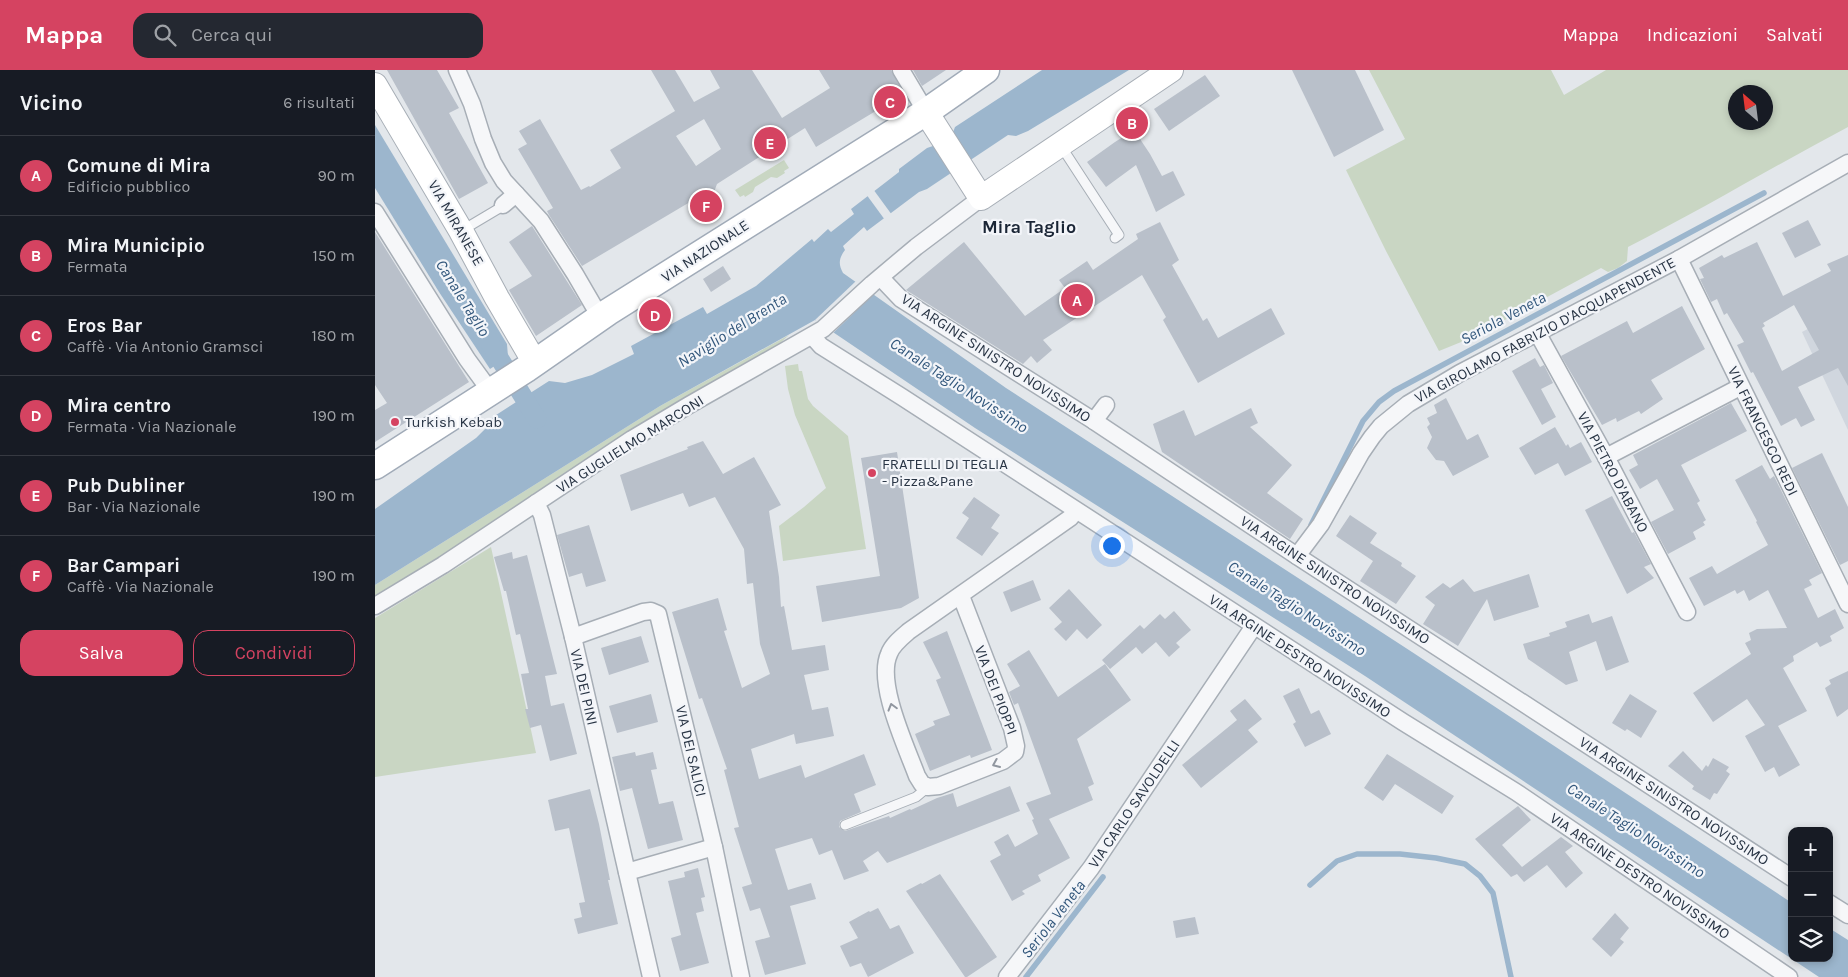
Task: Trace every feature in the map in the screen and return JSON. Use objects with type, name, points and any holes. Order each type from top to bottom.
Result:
[{"type":"main road","name":"VIA NAZIONALE","points":[[375,466],[493,391],[600,318],[926,112],[986,70]]},
{"type":"street","points":[[457,70],[472,104],[493,163],[505,181],[536,215],[575,274],[600,318]]},
{"type":"street","points":[[901,70],[941,137],[981,198],[1061,146],[1171,70]]},
{"type":"street","name":"VIA MIRANESE","points":[[375,84],[461,231],[531,366]]},
{"type":"street","name":"VIA GIROLAMO FABRIZIO D'ACQUAPENDENTE","points":[[1297,556],[1321,524],[1361,453],[1381,426],[1408,404],[1460,373],[1679,259],[1848,163]]},
{"type":"street","points":[[501,207],[516,194]]},
{"type":"street","name":"VIA GUGLIELMO MARCONI","points":[[375,606],[443,565],[632,439],[818,333],[867,288],[981,198]]},
{"type":"street","points":[[375,212],[467,359],[493,391]]},
{"type":"street","name":"VIA FRANCESCO REDI","points":[[1679,259],[1740,387],[1848,604]]},
{"type":"street","name":"VIA ARGINE SINISTRO NOVISSIMO","points":[[881,278],[901,299],[1094,421],[1297,556],[1788,875]]},
{"type":"street","name":"VIA ARGINE DESTRO NOVISSIMO","points":[[818,333],[821,346],[1253,626],[1516,792],[1789,977]]},
{"type":"street","name":"VIA PIETRO D'ABANO","points":[[1538,334],[1687,612]]},
{"type":"street","points":[[1606,458],[1740,387]]},
{"type":"street","points":[[1094,421],[1106,404]]},
{"type":"street","name":"VIA DEI PINI","points":[[536,503],[542,515],[573,637],[651,977]]},
{"type":"street","points":[[928,787],[922,784],[917,776],[891,705],[885,664],[889,652],[909,630],[961,596],[1070,518],[1076,511]]},
{"type":"street","name":"VIA DEI PIOPPI","points":[[928,787],[939,786],[1003,761],[1015,752],[1016,746],[1012,728],[961,596]]},
{"type":"street","name":"VIA DEI SALICI","points":[[573,637],[643,612],[651,611],[658,614],[714,847],[741,977]]},
{"type":"street","name":"VIA CARLO SAVOLDELLI","points":[[1007,977],[1091,868],[1253,626]]},
{"type":"street","points":[[627,872],[714,847]]},
{"type":"street","points":[[1833,906],[1848,915]]},
{"type":"lane","points":[[1061,146],[1119,235],[1115,238]]},
{"type":"lane","points":[[461,231],[501,207]]},
{"type":"lane","name":"VIA DEI PIOPPI","points":[[845,825],[916,797],[928,787]]},
{"type":"shaded area","points":[[1848,308],[1848,430],[1802,332]]},
{"type":"green space","points":[[1369,70],[1551,70],[1564,95],[1606,70],[1848,70],[1848,127],[1628,247],[1627,261],[1618,268],[1608,272],[1601,268],[1471,338],[1439,351],[1346,170],[1405,139]]},
{"type":"green space","points":[[784,160],[789,168],[784,171],[785,173],[777,178],[771,177],[755,187],[753,192],[745,197],[744,195],[740,197],[735,190]]},
{"type":"green space","points":[[789,335],[776,347],[375,599],[375,585],[660,406]]},
{"type":"green space","points":[[798,364],[799,371],[802,371],[808,399],[813,406],[848,436],[866,549],[783,561],[779,526],[826,488],[795,415],[788,389],[785,366]]},
{"type":"green space","points":[[491,547],[536,753],[375,777],[375,618]]},
{"type":"water","points":[[1042,70],[1129,70],[1028,131],[1016,136],[1008,135],[927,189],[919,192],[867,231],[864,227],[843,246],[845,250],[840,258],[840,267],[843,273],[1006,388],[1412,652],[1788,900],[1788,956],[1365,676],[975,428],[815,320],[660,406],[375,585],[375,509],[476,438],[487,427],[493,417],[549,381],[565,383],[592,375],[634,354],[631,346],[703,307],[707,314],[756,286],[812,239],[814,242],[828,229],[831,232],[854,214],[851,209],[927,148],[952,135],[955,127]]},
{"type":"water","points":[[375,125],[507,344],[508,357],[490,369],[439,292],[375,188]]},
{"type":"water","points":[[1833,931],[1848,940],[1848,977],[1819,977],[1796,962],[1833,962]]},
{"type":"pier","points":[[873,189],[892,215],[885,220],[866,194]]},
{"type":"pier","points":[[856,281],[875,293],[832,334],[815,320]]},
{"type":"building","points":[[387,70],[437,70],[459,108],[449,113],[488,183],[459,199]]},
{"type":"building","points":[[651,70],[675,70],[694,102],[720,88],[710,70],[752,70],[782,118],[830,88],[819,70],[891,70],[904,94],[816,147],[805,128],[717,184],[713,195],[722,209],[701,221],[690,202],[582,266],[549,215],[547,211],[553,208],[518,149],[527,144],[519,131],[540,119],[581,190],[590,187],[621,168],[610,150],[675,111]],"holes":[[[704,119],[721,149],[696,166],[676,136]]]},
{"type":"building","points":[[913,70],[946,70],[922,86]]},
{"type":"building","points":[[1292,70],[1355,70],[1384,130],[1334,157]]},
{"type":"building","points":[[1205,75],[1220,96],[1169,131],[1154,109]]},
{"type":"building","points":[[1134,130],[1162,176],[1173,171],[1185,195],[1156,212],[1136,165],[1106,187],[1087,162]]},
{"type":"building","points":[[1808,220],[1821,245],[1795,258],[1782,233]]},
{"type":"building","points":[[1160,222],[1179,260],[1172,265],[1203,321],[1207,318],[1218,338],[1271,308],[1285,334],[1198,383],[1163,320],[1166,317],[1142,275],[1043,340],[1052,350],[1037,363],[1031,356],[1023,364],[906,290],[964,242],[1025,316],[1065,288],[1059,280],[1087,261],[1093,270],[1138,239],[1136,234]]},
{"type":"building","points":[[532,226],[582,305],[536,336],[509,290],[532,276],[509,242]]},
{"type":"building","points":[[375,232],[469,382],[375,442],[375,410],[387,403],[375,385]]},
{"type":"building","points":[[1757,242],[1783,296],[1831,271],[1827,264],[1848,255],[1848,386],[1838,368],[1798,387],[1815,420],[1801,427],[1796,418],[1781,426],[1737,345],[1744,342],[1727,313],[1724,315],[1717,299],[1711,302],[1700,279],[1704,278],[1699,268],[1722,255],[1724,258]],"holes":[[[1794,305],[1819,350],[1782,371],[1762,328],[1765,326],[1763,323]]]},
{"type":"building","points":[[723,266],[731,279],[711,292],[703,279]]},
{"type":"building","points":[[1682,306],[1705,349],[1651,380],[1663,399],[1641,414],[1639,411],[1617,422],[1616,418],[1602,425],[1561,356],[1627,321],[1633,333]]},
{"type":"building","points":[[1535,358],[1540,367],[1544,365],[1553,383],[1541,389],[1556,417],[1542,425],[1512,371]]},
{"type":"building","points":[[1446,398],[1467,440],[1478,434],[1489,457],[1453,476],[1444,461],[1436,460],[1427,448],[1432,437],[1427,427],[1430,424],[1427,418],[1437,413],[1434,405]]},
{"type":"building","points":[[1731,403],[1747,431],[1681,465],[1700,501],[1697,503],[1706,520],[1703,522],[1705,525],[1693,532],[1696,539],[1668,554],[1651,522],[1674,510],[1657,479],[1640,489],[1629,470],[1638,465],[1633,455]]},
{"type":"building","points":[[1251,408],[1258,423],[1250,427],[1292,465],[1267,493],[1303,519],[1290,539],[1162,452],[1153,424],[1184,410],[1195,436]]},
{"type":"building","points":[[1555,427],[1566,446],[1568,444],[1570,448],[1581,442],[1592,462],[1565,476],[1558,463],[1535,475],[1519,448]]},
{"type":"building","points":[[703,441],[723,474],[754,457],[781,505],[769,511],[779,577],[781,607],[784,606],[792,650],[825,645],[829,670],[804,675],[812,710],[828,707],[834,736],[796,744],[794,734],[751,749],[759,779],[801,765],[805,778],[864,754],[876,785],[854,794],[861,812],[840,821],[839,827],[845,831],[889,816],[890,818],[953,793],[957,807],[1010,786],[1020,811],[887,863],[878,851],[863,861],[869,871],[844,880],[832,850],[819,855],[812,838],[775,849],[788,890],[811,883],[816,899],[790,906],[806,964],[765,975],[755,941],[770,937],[760,908],[750,911],[742,887],[752,884],[734,828],[739,827],[724,770],[727,769],[702,698],[699,699],[672,612],[718,598],[727,630],[724,631],[742,688],[770,674],[760,644],[753,583],[747,584],[744,549],[715,497],[689,507],[683,493],[631,511],[620,475],[688,449],[687,447]]},
{"type":"building","points":[[897,452],[919,598],[901,608],[822,622],[816,586],[880,576],[861,458]]},
{"type":"building","points":[[1822,453],[1848,507],[1848,561],[1840,565],[1792,468]]},
{"type":"building","points":[[1762,465],[1770,479],[1774,476],[1822,573],[1809,580],[1812,585],[1804,589],[1818,618],[1835,609],[1844,628],[1830,636],[1832,641],[1820,647],[1817,642],[1793,656],[1794,661],[1783,668],[1807,711],[1778,726],[1800,765],[1779,777],[1774,767],[1765,772],[1745,736],[1765,725],[1747,699],[1713,722],[1693,693],[1751,654],[1745,643],[1751,640],[1749,633],[1757,629],[1787,628],[1768,590],[1749,601],[1744,590],[1737,594],[1735,590],[1704,606],[1689,578],[1712,566],[1717,574],[1768,545],[1735,480]]},
{"type":"building","points":[[1612,496],[1651,564],[1644,567],[1654,578],[1627,594],[1585,510]]},
{"type":"building","points":[[974,497],[1000,515],[991,528],[999,533],[982,556],[956,538],[969,518],[962,513]]},
{"type":"building","points":[[1350,515],[1377,533],[1370,543],[1402,563],[1401,566],[1416,576],[1396,604],[1360,581],[1373,561],[1336,536]]},
{"type":"building","points":[[589,525],[606,581],[586,587],[582,573],[569,577],[557,535]]},
{"type":"building","points":[[512,552],[513,559],[527,555],[557,674],[545,676],[551,706],[564,703],[577,754],[550,761],[541,725],[530,728],[525,709],[528,709],[521,674],[529,673],[520,634],[516,635],[506,591],[504,591],[494,557]]},
{"type":"building","points":[[1529,574],[1539,607],[1494,621],[1487,599],[1458,646],[1423,624],[1435,605],[1425,597],[1443,583],[1450,588],[1463,579],[1474,592]]},
{"type":"building","points":[[1033,580],[1041,600],[1011,612],[1003,592]]},
{"type":"building","points":[[1069,589],[1102,625],[1087,639],[1077,629],[1066,641],[1054,629],[1062,622],[1049,608]]},
{"type":"building","points":[[1174,611],[1191,630],[1176,643],[1180,647],[1169,657],[1156,642],[1142,654],[1136,647],[1110,669],[1102,660],[1140,625],[1144,629],[1160,614],[1165,619]]},
{"type":"building","points":[[1589,614],[1592,623],[1612,616],[1629,662],[1606,671],[1596,641],[1569,652],[1578,681],[1566,685],[1528,659],[1523,644],[1550,636],[1549,633],[1567,627],[1565,622]]},
{"type":"building","points":[[947,631],[992,750],[971,758],[970,755],[930,771],[915,734],[935,725],[933,721],[950,715],[936,680],[941,678],[923,642]]},
{"type":"building","points":[[641,636],[649,662],[609,675],[601,648]]},
{"type":"building","points":[[1029,650],[1058,697],[1105,664],[1131,700],[1077,739],[1094,784],[1088,787],[1093,800],[1049,819],[1070,858],[1038,875],[1041,881],[1022,891],[1025,894],[1012,901],[990,861],[1001,855],[994,842],[1008,834],[1015,847],[1038,834],[1032,820],[1034,819],[1026,803],[1051,794],[1018,703],[1014,705],[1009,692],[1020,686],[1007,664]]},
{"type":"building","points":[[1848,671],[1848,709],[1837,717],[1825,688],[1831,684],[1829,680]]},
{"type":"building","points":[[1299,688],[1311,714],[1319,710],[1331,734],[1305,747],[1293,724],[1296,722],[1283,696]]},
{"type":"building","points":[[651,694],[658,722],[617,733],[609,706]]},
{"type":"building","points":[[1630,694],[1657,711],[1641,738],[1627,729],[1625,731],[1612,723]]},
{"type":"building","points":[[1245,699],[1262,719],[1248,730],[1258,742],[1201,788],[1182,765],[1237,720],[1230,711]]},
{"type":"building","points":[[1683,751],[1702,771],[1706,765],[1708,767],[1713,758],[1729,767],[1726,771],[1730,774],[1717,794],[1714,793],[1710,800],[1692,789],[1694,786],[1668,766]]},
{"type":"building","points":[[635,752],[636,756],[653,752],[657,769],[651,770],[659,804],[673,801],[683,840],[648,849],[632,788],[620,791],[612,757]]},
{"type":"building","points":[[1387,754],[1454,796],[1442,814],[1395,784],[1383,801],[1364,788]]},
{"type":"building","points":[[590,789],[599,824],[610,880],[608,880],[618,924],[578,934],[574,919],[582,917],[579,903],[585,902],[569,828],[555,831],[548,800]]},
{"type":"building","points":[[1518,806],[1531,820],[1502,845],[1522,867],[1561,837],[1573,846],[1565,852],[1583,873],[1566,888],[1547,865],[1524,882],[1517,874],[1511,877],[1475,839]]},
{"type":"building","points":[[698,868],[705,897],[701,898],[704,911],[696,913],[709,963],[680,971],[671,938],[681,935],[668,881],[685,877],[684,872]]},
{"type":"building","points":[[940,874],[997,957],[967,977],[965,977],[906,891]]},
{"type":"building","points":[[878,908],[890,929],[899,925],[914,953],[868,977],[861,963],[850,967],[840,946],[858,938],[849,922]]},
{"type":"building","points":[[1615,913],[1629,928],[1620,939],[1624,942],[1611,957],[1592,939]]},
{"type":"building","points":[[1195,917],[1199,934],[1176,938],[1173,921]]},
{"type":"waterway","name":"Seriola Veneta","points":[[1311,525],[1363,421],[1379,402],[1394,391],[1764,193]]},
{"type":"waterway","name":"Canale Taglio","points":[[488,340],[537,419]]},
{"type":"waterway","points":[[1310,885],[1337,861],[1357,854],[1400,854],[1436,858],[1465,864],[1480,876],[1493,893],[1511,977]]},
{"type":"waterway","name":"Seriola Veneta","points":[[1026,977],[1103,877]]},
{"type":"place","name":"Eros Bar","points":[[890,102]]},
{"type":"place","name":"Mira Municipio","points":[[1132,123]]},
{"type":"place","name":"Pub Dubliner","points":[[770,143]]},
{"type":"place","name":"Bar Campari","points":[[706,206]]},
{"type":"place","name":"Comune di Mira","points":[[1077,300]]},
{"type":"place","name":"Mira centro","points":[[655,315]]},
{"type":"place","name":"Turkish Kebab","points":[[395,422]]},
{"type":"place","name":"FRATELLI DI TEGLIA - Pizza&Pane","points":[[872,473]]},
{"type":"district","name":"Mira Taglio","points":[[1029,227]]},
{"type":"water label","name":"Naviglio del Brenta","points":[[732,330]]},
{"type":"water label","name":"Canale Taglio Novissimo","points":[[959,385]]},
{"type":"water label","name":"Canale Taglio Novissimo","points":[[1297,608]]},
{"type":"water label","name":"Canale Taglio Novissimo","points":[[1636,830]]}]
